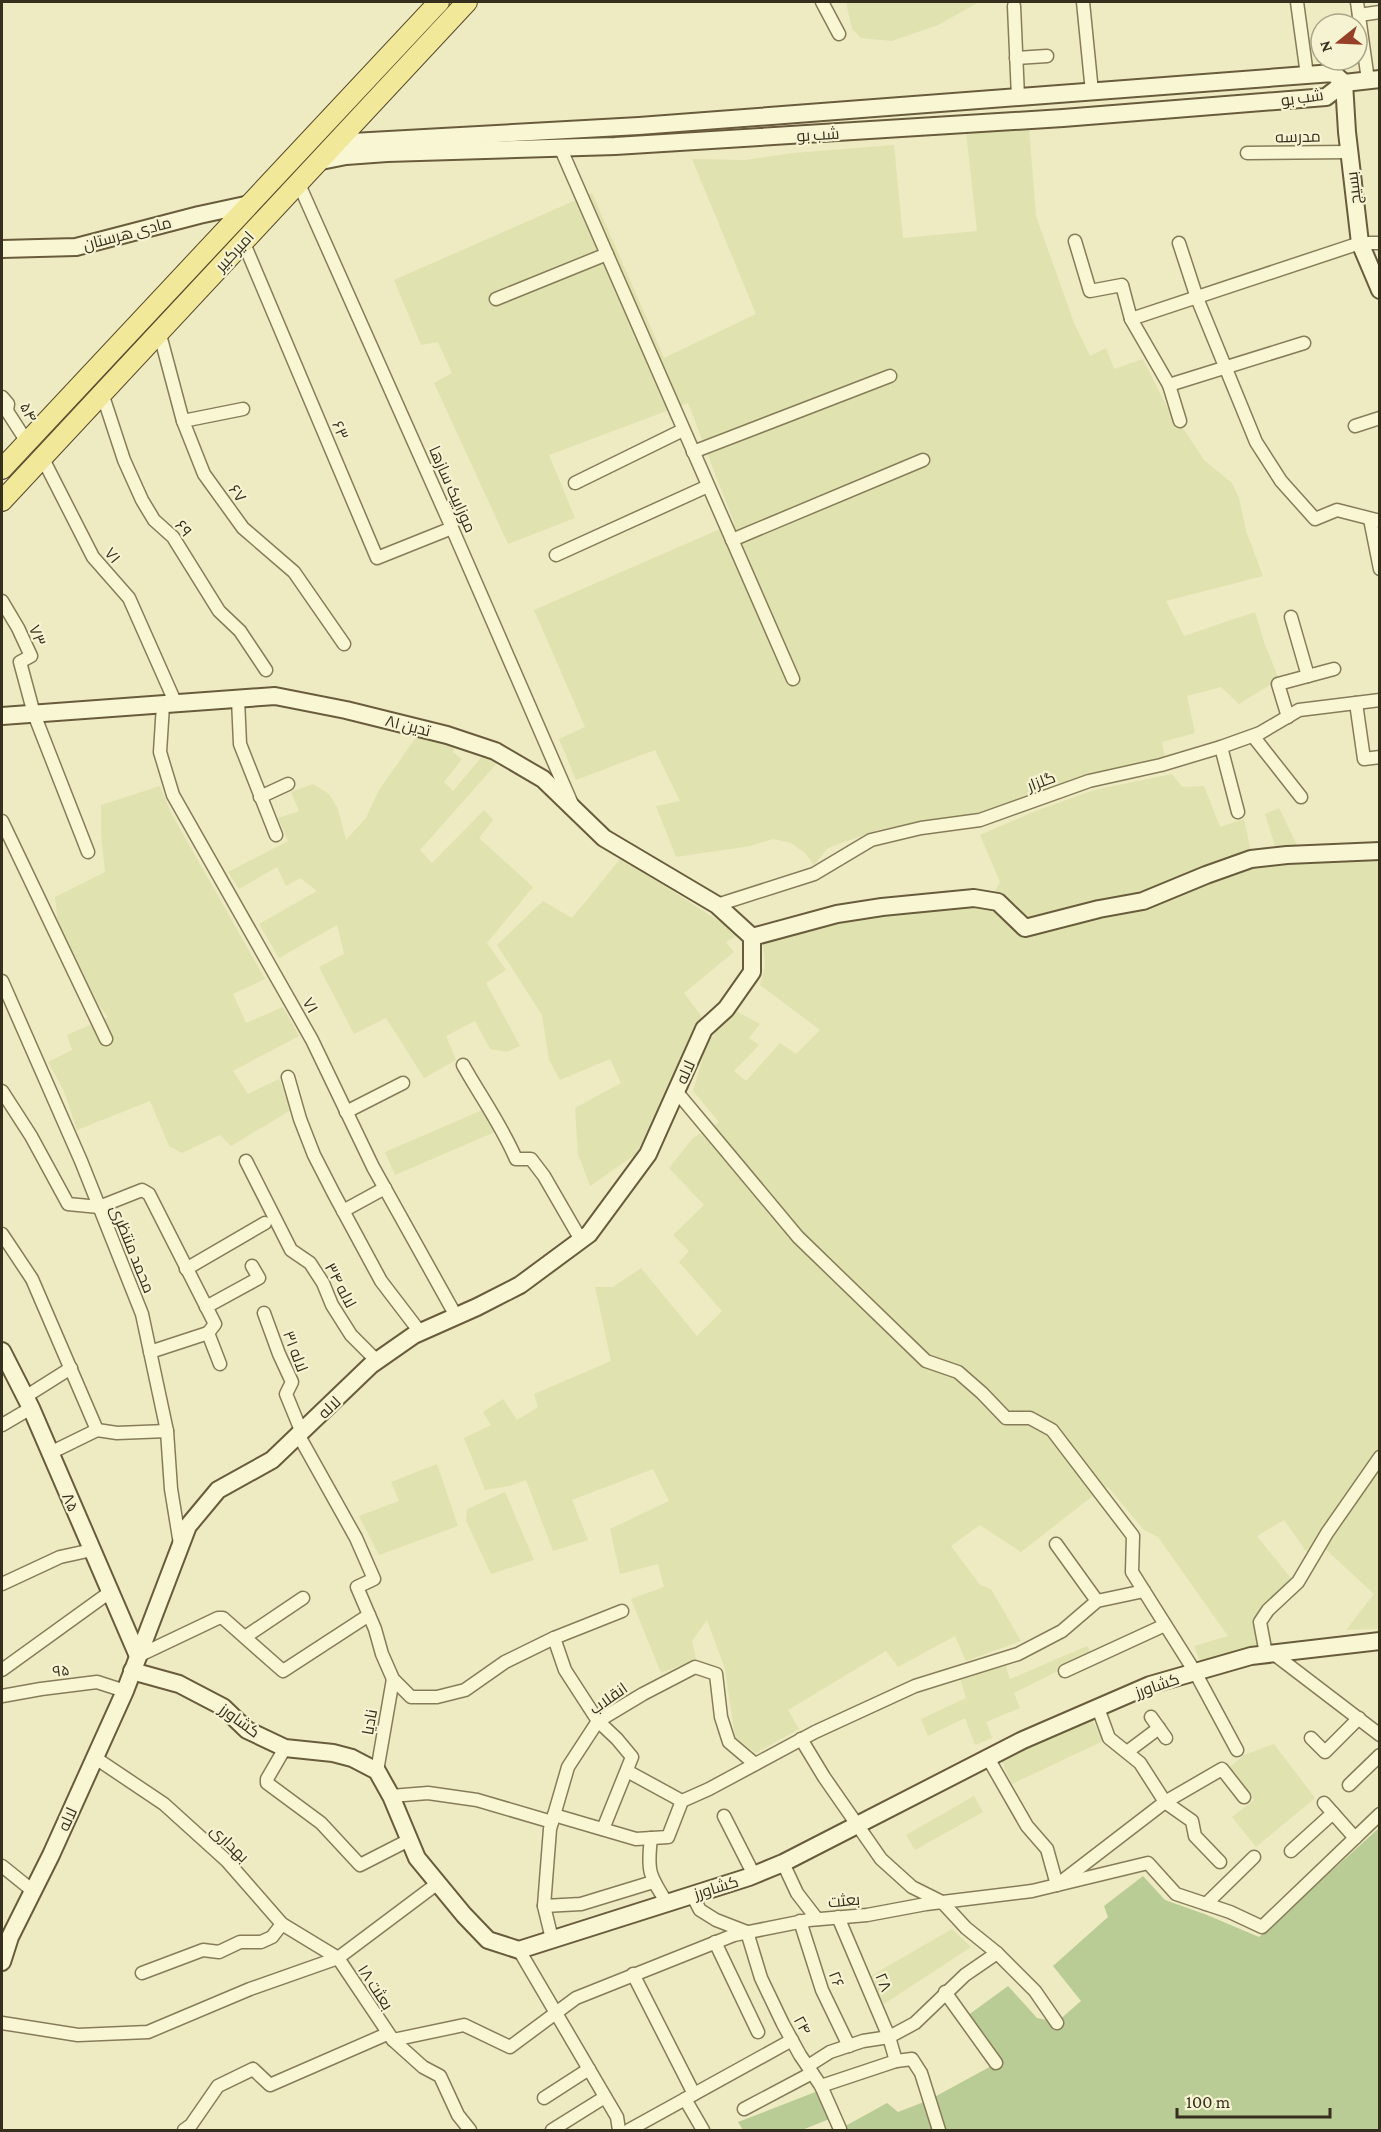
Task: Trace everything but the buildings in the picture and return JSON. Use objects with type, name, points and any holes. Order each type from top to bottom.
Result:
[{"type":"main road","name":"امیرکبیر","points":[[2,501],[159,331],[183,291],[250,204],[439,2]]},
{"type":"main road","name":"امیرکبیر","points":[[2,470],[27,442],[183,291],[243,241],[467,2]]},
{"type":"street","points":[[822,2],[839,34]]},
{"type":"street","points":[[1083,2],[1092,92]]},
{"type":"street","points":[[1297,2],[1307,75]]},
{"type":"street","points":[[1014,6],[1018,97]]},
{"type":"street","points":[[1016,58],[1047,56]]},
{"type":"street","points":[[1344,83],[1374,79],[1369,58]]},
{"type":"street","name":"شب بو","points":[[316,162],[346,156],[387,153],[615,146],[1040,120],[1326,97],[1344,83],[1333,73],[639,126],[334,142]]},
{"type":"street","name":"بسیج","points":[[1344,83],[1349,152],[1360,243],[1380,290]]},
{"type":"street","points":[[560,147],[794,679]]},
{"type":"street","name":"مدرسه","points":[[1246,153],[1349,152]]},
{"type":"street","name":"موزاییک سازها","points":[[298,182],[574,810]]},
{"type":"street","name":"مادی هرستان","points":[[2,249],[76,247],[199,214],[250,204]]},
{"type":"street","name":"۶۳","points":[[243,241],[377,558],[452,528]]},
{"type":"street","points":[[1075,241],[1090,291],[1122,285],[1131,319],[1169,385],[1180,421]]},
{"type":"street","points":[[1179,243],[1197,298],[1256,442],[1281,481],[1316,519],[1337,510],[1375,520],[1380,569]]},
{"type":"street","points":[[1131,319],[1360,243],[1380,243]]},
{"type":"street","points":[[496,299],[607,254]]},
{"type":"street","name":"۶۷","points":[[159,331],[183,421],[204,474],[243,528],[294,572],[344,644]]},
{"type":"street","points":[[1169,385],[1304,343]]},
{"type":"street","points":[[693,452],[890,376]]},
{"type":"street","name":"۶۹","points":[[102,393],[124,460],[148,510],[154,520],[173,537],[214,605],[240,632],[266,670]]},
{"type":"street","name":"۵۴","points":[[2,397],[8,404],[7,411],[27,442]]},
{"type":"street","points":[[183,421],[243,410]]},
{"type":"street","points":[[1355,426],[1380,418]]},
{"type":"street","points":[[574,483],[683,430]]},
{"type":"street","name":"۷۱","points":[[42,457],[93,557],[129,598],[170,704],[160,752],[173,795],[312,1040],[384,1188],[456,1316]]},
{"type":"street","points":[[732,540],[923,460]]},
{"type":"street","points":[[556,555],[708,486]]},
{"type":"street","name":"۷۳","points":[[2,601],[31,656],[20,662],[34,714]]},
{"type":"street","points":[[1291,617],[1308,676]]},
{"type":"street","points":[[1288,717],[1278,684],[1334,669]]},
{"type":"street","name":"تدین ۸۱","points":[[2,716],[275,696],[346,710],[457,738],[495,751],[543,779],[604,838],[717,905],[752,937]]},
{"type":"street","points":[[238,699],[240,744],[276,835]]},
{"type":"street","name":"گلزار","points":[[717,905],[814,874],[871,840],[921,828],[980,820],[1089,781],[1161,765],[1221,747],[1253,736],[1299,711],[1380,700]]},
{"type":"street","points":[[1356,703],[1364,759],[1380,758]]},
{"type":"street","points":[[34,714],[88,852]]},
{"type":"street","points":[[1253,736],[1301,797]]},
{"type":"street","points":[[1221,747],[1239,812]]},
{"type":"street","points":[[260,797],[288,784]]},
{"type":"street","points":[[2,821],[106,1039]]},
{"type":"street","points":[[752,937],[837,914],[974,898],[998,902],[1025,928],[1099,909],[1143,901],[1206,875],[1251,860],[1287,855],[1380,851]]},
{"type":"street","name":"لاله","points":[[2,1962],[10,1937],[124,1691],[188,1526],[218,1490],[272,1460],[377,1361],[420,1332],[520,1285],[589,1234],[648,1154],[704,1029],[726,1009],[752,972],[752,937]]},
{"type":"street","name":"محمد منتظری","points":[[2,981],[81,1161],[142,1314],[166,1431],[171,1488],[180,1545]]},
{"type":"street","points":[[463,1065],[481,1099],[504,1131],[516,1159],[531,1159],[544,1176],[581,1240]]},
{"type":"street","points":[[288,1077],[300,1119],[314,1155],[381,1281],[420,1332]]},
{"type":"street","points":[[346,1112],[403,1083]]},
{"type":"street","points":[[2,1091],[31,1136],[68,1203],[99,1207],[142,1190],[146,1191],[215,1324],[208,1333],[150,1352]]},
{"type":"street","points":[[676,1091],[798,1236],[926,1361],[958,1372],[1006,1418],[1030,1418],[1052,1430],[1133,1536],[1132,1572],[1195,1672],[1238,1750]]},
{"type":"street","name":"لاله ۳۴","points":[[246,1161],[291,1250],[310,1263],[351,1335],[377,1361]]},
{"type":"street","points":[[343,1211],[384,1188]]},
{"type":"street","points":[[186,1269],[265,1223]]},
{"type":"street","points":[[3,1240],[32,1279],[97,1430]]},
{"type":"street","points":[[206,1307],[259,1278],[252,1266]]},
{"type":"street","name":"لاله ۳۱","points":[[264,1313],[292,1382],[286,1394],[300,1434],[356,1538],[374,1579],[357,1587],[369,1615]]},
{"type":"street","points":[[208,1333],[220,1364]]},
{"type":"street","name":"۸۵","points":[[2,1351],[28,1402],[110,1592],[135,1663]]},
{"type":"street","points":[[2,1425],[71,1368]]},
{"type":"street","points":[[50,1453],[97,1430],[117,1433],[166,1431]]},
{"type":"street","points":[[1380,1457],[1327,1533],[1298,1582],[1260,1622],[1270,1654],[1380,1735]]},
{"type":"street","points":[[1056,1544],[1097,1601]]},
{"type":"street","points":[[2,1584],[60,1557],[92,1550]]},
{"type":"street","points":[[391,1796],[428,1793],[477,1800],[603,1829],[636,1839],[668,1837],[682,1801],[709,1789],[801,1739],[915,1686],[1018,1654],[1062,1631],[1097,1601],[1144,1591]]},
{"type":"street","points":[[2,1670],[110,1592]]},
{"type":"street","points":[[245,1637],[303,1598]]},
{"type":"street","points":[[135,1663],[218,1618],[223,1618],[283,1671],[369,1615],[393,1679],[411,1697],[437,1697],[465,1690],[505,1662],[554,1638],[622,1611]]},
{"type":"street","points":[[1065,1671],[1165,1625]]},
{"type":"street","points":[[554,1638],[565,1670],[598,1721],[632,1757],[603,1829]]},
{"type":"street","name":"کشاورز","points":[[519,1950],[754,1875],[783,1863],[1023,1740],[1150,1685],[1251,1656],[1380,1641]]},
{"type":"street","name":"کشاورز","points":[[135,1663],[223,1707],[247,1730],[285,1748],[333,1753],[352,1758],[377,1772]]},
{"type":"street","name":"انقلاب","points":[[552,1939],[544,1906],[553,1819],[568,1767],[598,1721],[695,1667],[716,1674],[721,1717],[729,1742],[755,1764]]},
{"type":"street","name":"نادیا","points":[[377,1772],[393,1679]]},
{"type":"street","name":"۹۵","points":[[2,1696],[97,1682],[124,1691]]},
{"type":"street","points":[[1098,1708],[1109,1738],[1140,1763],[1165,1802],[1192,1821],[1196,1836],[1220,1862]]},
{"type":"street","points":[[1127,1752],[1162,1733],[1151,1717]]},
{"type":"street","points":[[1311,1738],[1325,1752],[1359,1718]]},
{"type":"street","points":[[801,1739],[882,1859],[912,1887],[942,1902],[966,1928],[997,1953],[1035,1991],[1057,2023]]},
{"type":"street","points":[[285,1748],[267,1779],[267,1783],[321,1823],[360,1864],[409,1840]]},
{"type":"street","points":[[1349,1785],[1380,1755]]},
{"type":"street","name":"بهداری","points":[[94,1757],[164,1804],[227,1861],[282,1924],[338,1958]]},
{"type":"street","points":[[988,1758],[1027,1826],[1047,1849],[1057,1885],[1165,1802],[1222,1769],[1244,1797]]},
{"type":"street","points":[[627,1771],[682,1801]]},
{"type":"street","points":[[377,1772],[391,1796],[417,1858],[488,1940],[519,1950],[617,2117],[619,2130]]},
{"type":"street","points":[[1324,1803],[1355,1838]]},
{"type":"street","points":[[1291,1851],[1333,1814]]},
{"type":"street","points":[[1254,1857],[1206,1904],[1262,1927],[1380,1814]]},
{"type":"street","points":[[724,1816],[754,1875]]},
{"type":"street","points":[[651,1838],[647,1866],[667,1903]]},
{"type":"street","points":[[783,1863],[797,1893],[817,1919]]},
{"type":"street","name":"بعثت","points":[[390,2037],[464,2025],[510,2047],[576,1998],[715,1942],[747,1932],[817,1919],[867,1915],[942,1902],[1032,1891],[1148,1863],[1176,1894],[1206,1904]]},
{"type":"street","points":[[2,1866],[33,1891]]},
{"type":"street","points":[[544,1906],[581,1904],[654,1882]]},
{"type":"street","points":[[2,2023],[78,2035],[148,2032],[250,1989],[338,1958],[438,1883]]},
{"type":"street","points":[[692,1895],[700,1910],[716,1920],[747,1932]]},
{"type":"street","name":"۲۸","points":[[838,1917],[889,2037],[896,2061]]},
{"type":"street","name":"۲۶","points":[[800,1922],[822,1990],[849,2046]]},
{"type":"street","points":[[142,1973],[203,1950],[219,1952],[240,1942],[261,1942],[273,1937],[282,1924]]},
{"type":"street","name":"۲۴","points":[[747,1932],[761,1978],[792,2040],[821,2086],[840,2129]]},
{"type":"street","points":[[715,1942],[758,2032]]},
{"type":"street","points":[[744,2109],[810,2070],[830,2052],[863,2041],[889,2037],[915,2023],[945,1992],[997,1953]]},
{"type":"street","name":"بعثت ۱۸","points":[[338,1958],[390,2037],[423,2067],[441,2076],[458,2115],[470,2130]]},
{"type":"street","points":[[633,1974],[703,2130]]},
{"type":"street","points":[[945,1992],[996,2063]]},
{"type":"street","points":[[184,2130],[191,2125],[218,2086],[253,2069],[270,2085],[390,2037]]},
{"type":"street","points":[[629,2130],[792,2040]]},
{"type":"street","points":[[821,2086],[896,2061],[912,2059],[921,2073],[939,2130]]},
{"type":"street","points":[[544,2098],[589,2069]]},
{"type":"street","points":[[552,2130],[605,2097]]},
{"type":"green space","points":[[846,2],[979,2],[938,25],[892,41],[861,38],[852,29]]},
{"type":"green space","points":[[1029,128],[1036,216],[1074,323],[1090,356],[1106,348],[1114,369],[1143,359],[1173,419],[1185,431],[1204,460],[1232,483],[1239,498],[1246,531],[1263,576],[1166,601],[1184,636],[1255,612],[1279,679],[1239,704],[1221,687],[1187,696],[1195,733],[1162,742],[1165,758],[1096,773],[978,814],[877,830],[828,848],[814,865],[805,853],[791,843],[773,839],[750,846],[676,857],[656,806],[680,801],[655,750],[576,780],[559,739],[585,727],[534,610],[734,523],[688,403],[549,455],[575,518],[508,544],[434,383],[452,373],[438,342],[421,345],[394,280],[592,193],[664,358],[756,314],[692,159],[745,160],[793,153],[894,145],[903,238],[977,231],[966,132]]},
{"type":"green space","points":[[417,736],[456,745],[453,752],[462,759],[444,782],[453,791],[485,753],[498,762],[420,850],[432,863],[484,810],[493,820],[479,838],[533,887],[487,943],[506,970],[486,983],[520,1046],[507,1052],[490,1049],[475,1021],[446,1036],[456,1060],[424,1078],[386,1018],[354,1034],[319,967],[344,954],[337,925],[279,958],[259,924],[317,891],[300,878],[286,886],[277,867],[239,889],[228,872],[288,841],[278,818],[299,811],[291,792],[313,784],[329,794],[338,809],[346,840],[366,818],[379,790]]},
{"type":"green space","points":[[1172,774],[1182,787],[1204,786],[1220,827],[1244,819],[1251,852],[1276,849],[1265,814],[1279,808],[1298,847],[1379,842],[1379,1629],[1346,1630],[1374,1594],[1321,1545],[1309,1555],[1284,1520],[1257,1536],[1298,1587],[1262,1619],[1274,1645],[1200,1661],[1194,1646],[1228,1636],[1158,1537],[1144,1530],[1108,1487],[1099,1491],[1021,1552],[980,1525],[951,1546],[980,1585],[991,1589],[1021,1641],[966,1661],[955,1636],[898,1667],[886,1651],[788,1710],[799,1729],[756,1753],[735,1738],[725,1669],[707,1620],[692,1641],[696,1659],[661,1673],[631,1599],[664,1587],[658,1564],[620,1574],[610,1529],[669,1501],[653,1469],[572,1500],[588,1540],[553,1551],[526,1480],[509,1486],[485,1490],[464,1438],[491,1425],[483,1412],[503,1399],[517,1420],[538,1407],[534,1394],[611,1361],[595,1287],[613,1287],[641,1268],[697,1336],[722,1311],[679,1262],[689,1251],[673,1235],[704,1205],[669,1168],[693,1138],[719,1122],[693,1091],[707,1043],[734,1010],[760,1024],[749,1038],[759,1045],[734,1071],[746,1081],[780,1043],[796,1054],[820,1030],[760,985],[765,966],[762,933],[991,898],[1000,882],[980,835],[1033,812],[1094,790]]},
{"type":"green space","points":[[160,786],[171,813],[265,979],[233,994],[246,1023],[283,1007],[299,1036],[233,1071],[248,1094],[279,1079],[291,1110],[231,1146],[220,1135],[182,1153],[169,1146],[150,1101],[77,1130],[64,1091],[48,1062],[72,1050],[67,1035],[108,1017],[87,990],[58,924],[55,897],[105,872],[101,805]]},
{"type":"green space","points":[[621,858],[739,934],[726,942],[734,952],[684,993],[702,1017],[687,1043],[655,1120],[635,1155],[590,1186],[578,1154],[575,1108],[621,1083],[610,1059],[560,1080],[549,1060],[542,1015],[497,945],[543,901],[572,918]]},
{"type":"green space","points":[[485,1109],[495,1132],[395,1175],[385,1152]]},
{"type":"green space","points":[[437,1464],[458,1526],[379,1555],[359,1516],[399,1501],[391,1482]]},
{"type":"green space","points":[[505,1492],[534,1560],[491,1574],[466,1521],[467,1509]]},
{"type":"green space","points":[[1087,1646],[1092,1654],[1014,1693],[1020,1708],[986,1722],[992,1738],[975,1745],[965,1718],[928,1736],[921,1719],[966,1698],[960,1678],[1005,1664],[1010,1679]]},
{"type":"green space","points":[[1091,1717],[1103,1741],[1012,1784],[1001,1760]]},
{"type":"green space","points":[[1274,1744],[1315,1798],[1256,1847],[1232,1817],[1254,1800],[1230,1767],[1244,1755]]},
{"type":"green space","points":[[974,1796],[983,1812],[915,1850],[906,1835]]},
{"type":"green space","points":[[1379,1828],[1379,2130],[840,2130],[887,2103],[898,2112],[929,2100],[995,2064],[967,2016],[1008,1986],[1037,2018],[1057,2022],[1081,2001],[1053,1966],[1108,1917],[1104,1906],[1143,1876],[1165,1900],[1259,1937]]},
{"type":"green space","points":[[952,1929],[971,1947],[884,2004],[869,1977]]},
{"type":"green space","points":[[818,2091],[832,2118],[802,2130],[743,2130],[738,2122]]}]
